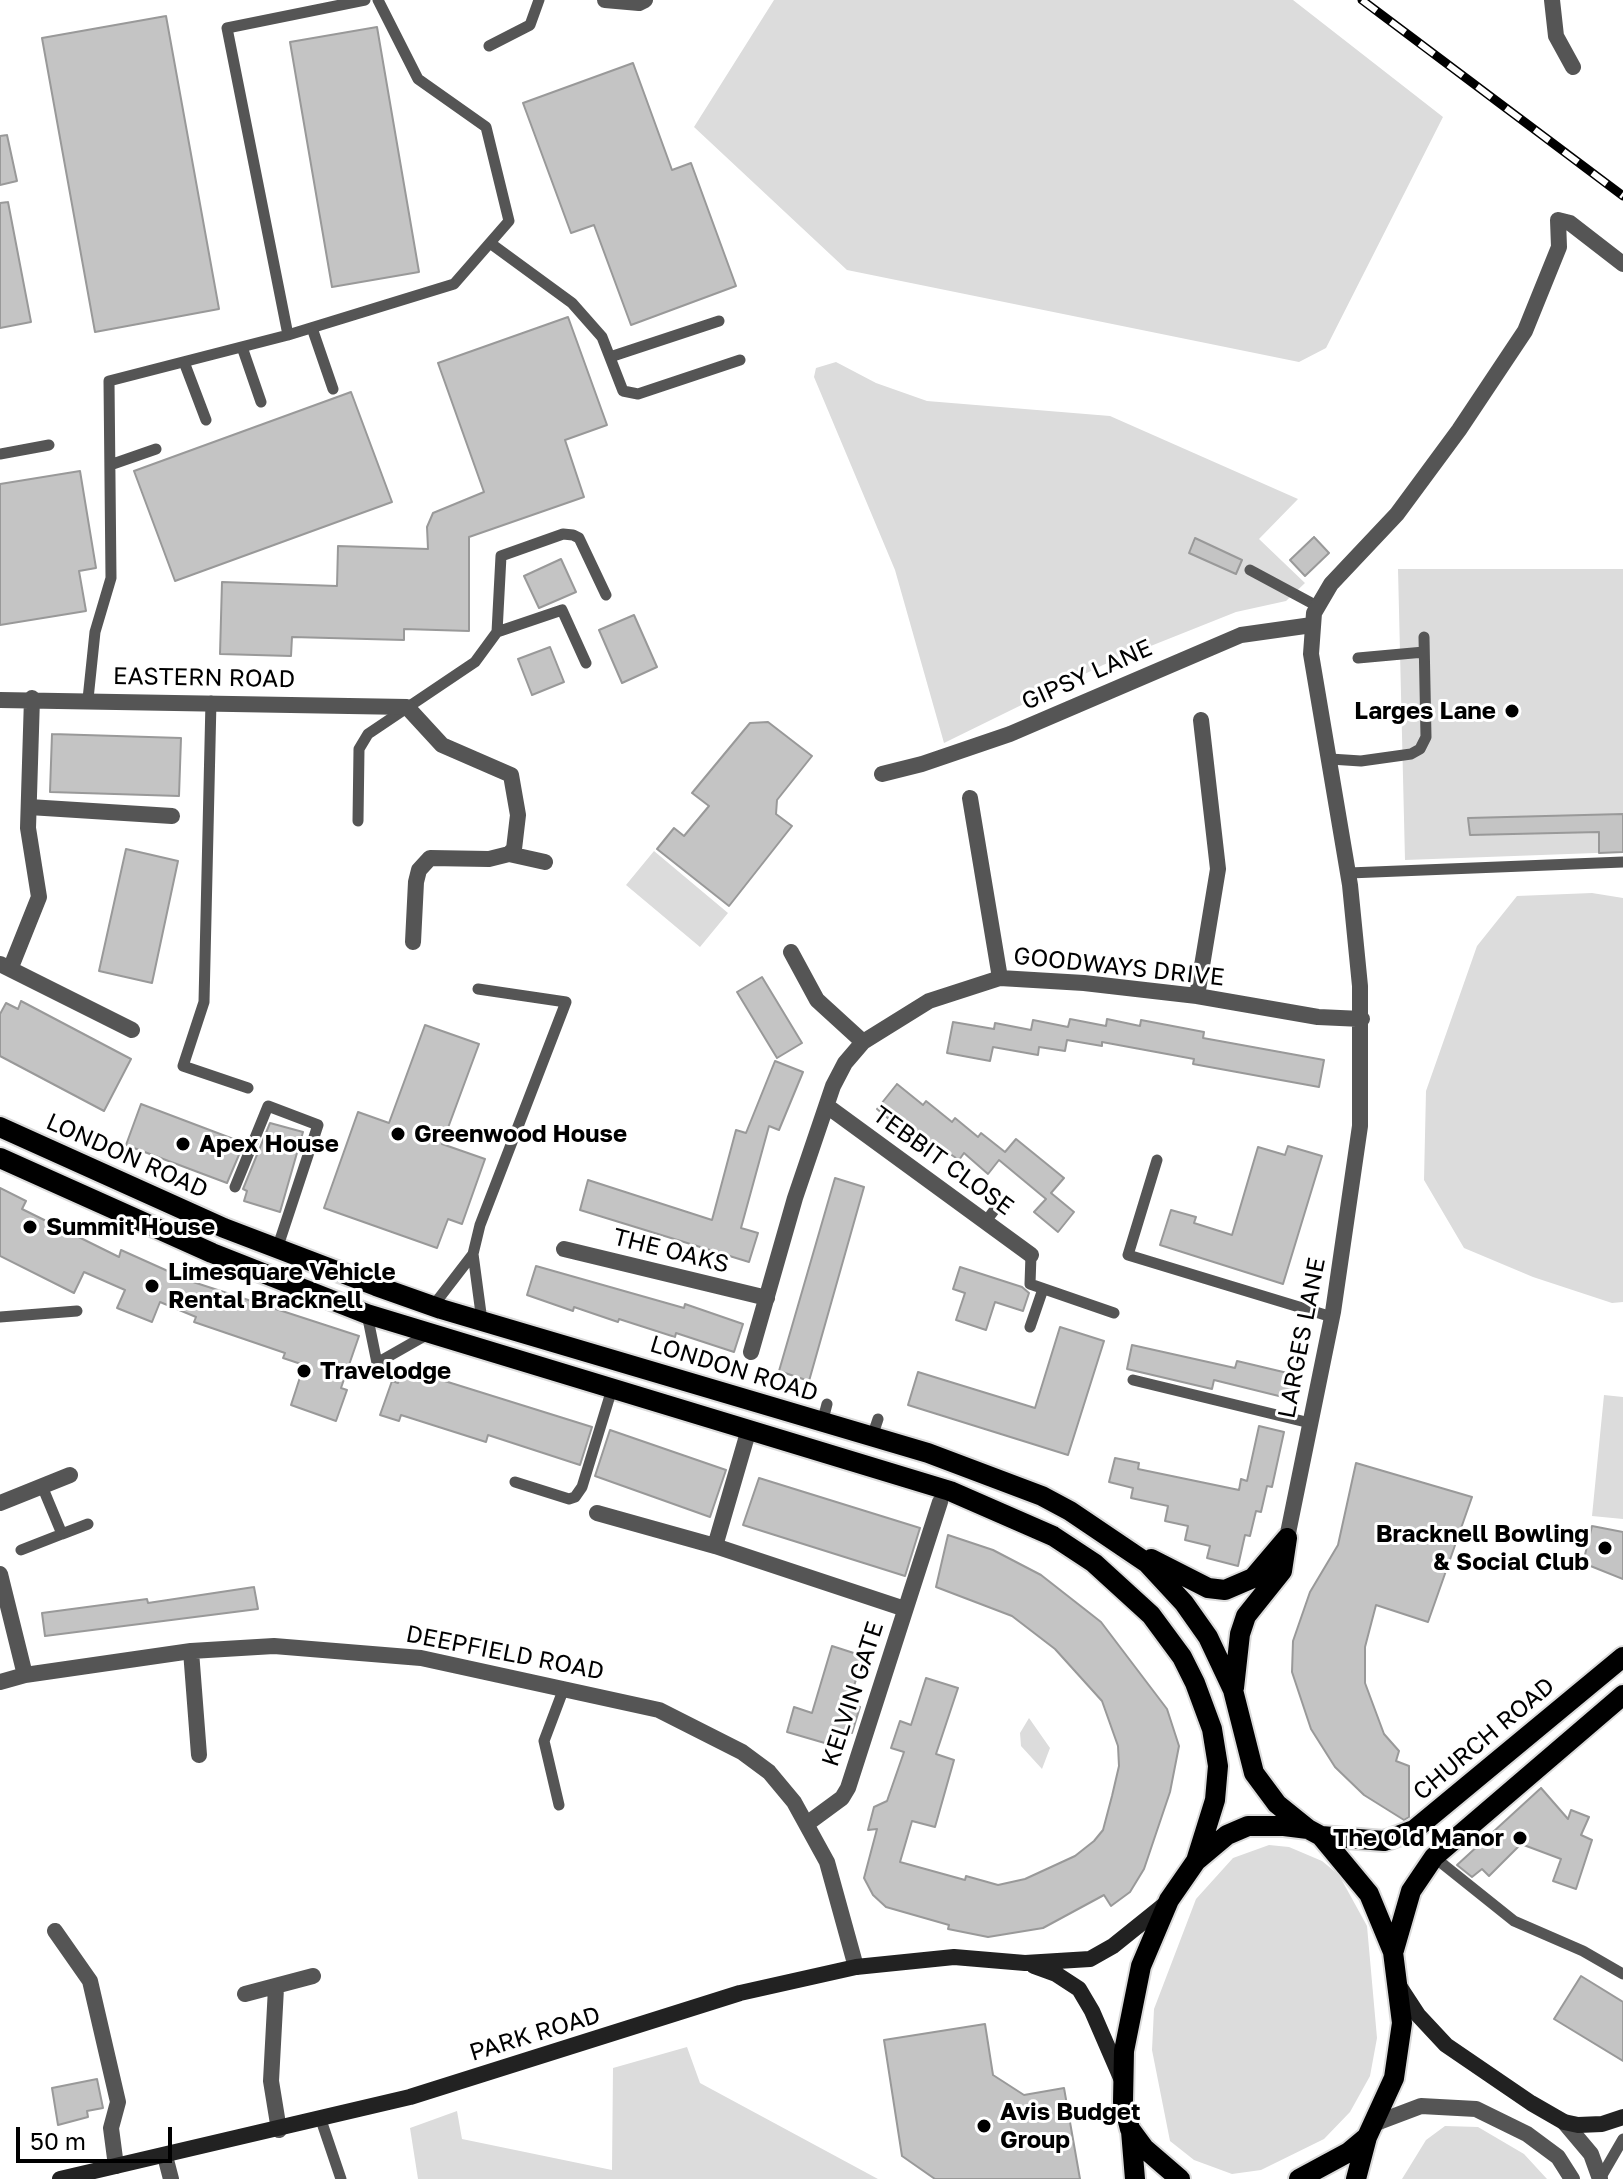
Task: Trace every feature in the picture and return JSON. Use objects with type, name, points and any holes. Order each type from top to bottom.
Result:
[{"type":"main road","name":"LONDON ROAD","points":[[0,1127],[90,1170],[277,1249],[433,1306],[875,1428],[928,1453],[1042,1496],[1129,1549],[1147,1563],[1184,1603],[1208,1637],[1233,1690],[1254,1773],[1277,1804],[1314,1833],[1369,1894],[1393,1952]]},
{"type":"main road","points":[[0,1158],[212,1253],[367,1314],[950,1491],[1007,1513],[1075,1550],[1136,1600],[1182,1657],[1205,1707],[1217,1749],[1218,1782],[1196,1861],[1169,1900],[1141,1966],[1129,2013],[1121,2078],[1135,2179]]},
{"type":"main road","points":[[1129,1549],[1208,1588],[1225,1590],[1253,1578],[1287,1538]]},
{"type":"main road","points":[[1233,1690],[1243,1625],[1252,1606],[1282,1571],[1287,1538]]},
{"type":"main road","name":"CHURCH ROAD","points":[[1196,1861],[1227,1835],[1248,1826],[1369,1842],[1403,1837],[1623,1657]]},
{"type":"main road","points":[[1356,2179],[1399,2055],[1402,2023],[1393,1952],[1411,1891],[1434,1857],[1623,1695]]},
{"type":"main road","points":[[1130,2129],[1154,2158],[1180,2179]]},
{"type":"main road","points":[[1299,2179],[1341,2157],[1372,2130]]},
{"type":"street","points":[[605,0],[639,3],[645,0]]},
{"type":"street","points":[[1552,0],[1556,36],[1573,67]]},
{"type":"street","name":"LARGES LANE","points":[[1287,1538],[1332,1317],[1356,1164],[1362,1019],[1349,873],[1311,654],[1312,625],[1317,606],[1331,584],[1397,514],[1459,430],[1525,331],[1559,247],[1558,220],[1570,223],[1623,264]]},
{"type":"street","name":"GIPSY LANE","points":[[882,774],[1010,734],[1241,635],[1312,625]]},
{"type":"street","points":[[32,698],[29,839],[39,897],[6,966],[132,1030]]},
{"type":"street","name":"EASTERN ROAD","points":[[0,700],[211,701],[407,707]]},
{"type":"street","points":[[407,707],[442,745],[511,775],[516,787],[518,815],[514,849],[502,858],[454,856],[426,860],[416,882],[413,942]]},
{"type":"street","points":[[1197,996],[1218,869],[1201,720]]},
{"type":"street","points":[[970,798],[1000,978]]},
{"type":"street","points":[[29,807],[172,816]]},
{"type":"street","points":[[509,854],[545,862]]},
{"type":"street","points":[[791,952],[817,1000],[863,1042]]},
{"type":"street","name":"GOODWAYS DRIVE","points":[[827,1106],[845,1063],[863,1042],[929,1001],[1000,978],[1084,983],[1197,996],[1318,1017],[1362,1019]]},
{"type":"street","points":[[751,1352],[795,1198],[827,1106]]},
{"type":"street","name":"TEBBIT CLOSE","points":[[827,1106],[1031,1255]]},
{"type":"street","name":"THE OAKS","points":[[564,1249],[767,1298]]},
{"type":"street","points":[[715,1546],[749,1429]]},
{"type":"street","points":[[0,1503],[70,1475]]},
{"type":"street","name":"KELVIN GATE","points":[[808,1823],[842,1798],[848,1788],[940,1502]]},
{"type":"street","points":[[597,1513],[715,1546],[905,1609]]},
{"type":"street","points":[[0,1574],[25,1675]]},
{"type":"street","name":"DEEPFIELD ROAD","points":[[0,1682],[25,1675],[191,1651],[274,1646],[421,1658],[659,1710],[717,1736],[769,1772],[808,1823],[827,1862],[856,1967]]},
{"type":"street","points":[[191,1651],[199,1755]]},
{"type":"street","name":"PARK ROAD","points":[[60,2179],[410,2097],[740,1993],[856,1967],[954,1957],[1025,1963],[1090,1959],[1113,1946],[1169,1900]]},
{"type":"street","points":[[55,1931],[90,1981],[118,2102],[111,2128],[116,2166]]},
{"type":"street","name":"PARK ROAD","points":[[1025,1963],[1056,1974],[1079,1989],[1121,2078]]},
{"type":"street","points":[[245,1994],[313,1976]]},
{"type":"street","points":[[1398,1984],[1418,2015],[1455,2053],[1564,2122],[1591,2154],[1600,2178]]},
{"type":"street","points":[[276,1988],[271,2081],[279,2130]]},
{"type":"street","points":[[1372,2130],[1421,2106],[1476,2109],[1527,2134],[1558,2157],[1572,2179]]},
{"type":"street","points":[[1564,2122],[1602,2124],[1623,2117]]},
{"type":"street","points":[[165,2156],[171,2179]]},
{"type":"lane","points":[[288,335],[227,28],[365,0]]},
{"type":"lane","points":[[88,699],[95,632],[111,578],[109,381],[288,335],[454,284],[509,221],[486,127],[418,79],[378,0]]},
{"type":"lane","points":[[489,46],[530,25],[539,0]]},
{"type":"lane","points":[[490,243],[572,303],[602,337],[618,383],[632,394],[740,360]]},
{"type":"lane","points":[[610,357],[719,321]]},
{"type":"lane","points":[[312,328],[333,389]]},
{"type":"lane","points":[[242,347],[261,402]]},
{"type":"lane","points":[[184,362],[206,420]]},
{"type":"lane","points":[[0,454],[49,445]]},
{"type":"lane","points":[[110,465],[156,449]]},
{"type":"lane","points":[[358,821],[359,749],[368,734],[475,662],[497,632],[501,556],[563,534],[573,535],[579,538],[606,595]]},
{"type":"lane","points":[[1250,570],[1317,606]]},
{"type":"lane","points":[[497,632],[562,610],[586,663]]},
{"type":"lane","points":[[1330,759],[1361,761],[1411,754],[1420,749],[1426,737],[1424,637]]},
{"type":"lane","points":[[1358,658],[1424,652]]},
{"type":"lane","points":[[211,701],[204,1002],[183,1066],[248,1088]]},
{"type":"lane","points":[[1349,873],[1623,862]]},
{"type":"lane","points":[[478,989],[566,1002],[480,1225],[473,1254],[482,1321]]},
{"type":"lane","points":[[235,1187],[268,1106],[318,1125],[277,1249]]},
{"type":"lane","points":[[1157,1160],[1128,1255],[1332,1317]]},
{"type":"lane","points":[[986,1221],[1002,1200]]},
{"type":"lane","points":[[433,1306],[473,1254]]},
{"type":"lane","points":[[1031,1255],[1030,1284],[1114,1313]]},
{"type":"lane","points":[[1030,1327],[1043,1289]]},
{"type":"lane","points":[[0,1317],[77,1311]]},
{"type":"lane","points":[[367,1314],[377,1363],[429,1334]]},
{"type":"lane","points":[[1133,1380],[1310,1423]]},
{"type":"lane","points":[[515,1482],[569,1499],[575,1497],[582,1487],[612,1389]]},
{"type":"lane","points":[[42,1486],[62,1534]]},
{"type":"lane","points":[[21,1550],[88,1524]]},
{"type":"lane","points":[[559,1805],[544,1741],[564,1688]]},
{"type":"lane","points":[[1434,1857],[1514,1921],[1583,1951],[1623,1974]]},
{"type":"lane","points":[[321,2120],[341,2179]]},
{"type":"lane","points":[[1600,2178],[1623,2139]]},
{"type":"shaded area","points":[[774,0],[1293,0],[1443,117],[1326,348],[1299,362],[847,270],[694,127]]},
{"type":"shaded area","points":[[836,362],[876,383],[927,401],[1110,416],[1298,499],[1259,539],[1305,583],[1286,601],[1236,612],[1103,665],[944,743],[895,570],[814,377],[816,368]]},
{"type":"shaded area","name":"Larges Lane","points":[[1398,569],[1623,569],[1623,852],[1405,860]]},
{"type":"shaded area","points":[[654,851],[728,913],[700,947],[626,885]]},
{"type":"shaded area","points":[[1592,893],[1623,898],[1623,1302],[1612,1303],[1533,1277],[1464,1248],[1424,1180],[1426,1091],[1477,946],[1517,896]]},
{"type":"shaded area","points":[[1604,1395],[1623,1397],[1623,1519],[1592,1516]]},
{"type":"shaded area","points":[[1029,1718],[1050,1748],[1042,1769],[1021,1746],[1020,1733]]},
{"type":"shaded area","points":[[1269,1845],[1289,1847],[1322,1861],[1339,1875],[1367,1926],[1377,2038],[1370,2076],[1350,2112],[1324,2139],[1261,2170],[1232,2174],[1194,2160],[1170,2141],[1152,2050],[1154,2009],[1196,1899],[1233,1858]]},
{"type":"shaded area","points":[[687,2047],[700,2083],[878,2179],[418,2179],[410,2128],[457,2111],[462,2139],[612,2170],[613,2068]]},
{"type":"shaded area","points":[[1445,2126],[1478,2127],[1524,2154],[1547,2179],[1402,2179],[1426,2140]]},
{"type":"building","points":[[166,16],[219,309],[95,332],[42,38]]},
{"type":"building","points":[[377,27],[419,272],[332,287],[290,42]]},
{"type":"building","points":[[633,63],[672,170],[691,163],[736,286],[631,325],[594,225],[571,233],[523,103]]},
{"type":"building","points":[[7,135],[17,181],[0,185],[0,136]]},
{"type":"building","points":[[8,202],[31,322],[0,328],[0,203]]},
{"type":"building","points":[[568,317],[607,425],[565,440],[584,497],[469,537],[469,631],[404,629],[404,640],[292,637],[291,656],[220,654],[222,582],[337,586],[338,546],[428,549],[427,527],[433,513],[484,492],[438,363]]},
{"type":"building","points":[[351,392],[392,502],[175,581],[134,471]]},
{"type":"building","points":[[80,471],[96,568],[79,571],[86,611],[0,625],[0,484]]},
{"type":"building","points":[[1314,537],[1329,553],[1305,576],[1290,560]]},
{"type":"building","points":[[1195,538],[1242,560],[1236,574],[1189,553]]},
{"type":"building","points":[[561,559],[576,592],[539,608],[524,576]]},
{"type":"building","points":[[634,615],[657,667],[622,683],[599,630]]},
{"type":"building","points":[[550,647],[564,682],[532,695],[518,659]]},
{"type":"building","points":[[768,722],[812,756],[777,800],[776,814],[792,826],[729,906],[657,849],[674,828],[684,836],[709,806],[692,793],[750,723]]},
{"type":"building","points":[[52,734],[181,738],[179,796],[50,792]]},
{"type":"building","points":[[1623,814],[1623,852],[1599,853],[1599,832],[1470,835],[1468,818]]},
{"type":"building","points":[[126,849],[178,861],[152,983],[99,971]]},
{"type":"building","points":[[762,977],[802,1043],[777,1058],[737,992]]},
{"type":"building","points":[[21,1001],[131,1059],[104,1111],[0,1056],[0,1014],[6,1003],[18,1009]]},
{"type":"building","points":[[1070,1019],[1106,1026],[1107,1019],[1140,1026],[1141,1020],[1204,1032],[1203,1038],[1324,1060],[1319,1087],[1193,1064],[1194,1059],[1102,1042],[1102,1046],[1067,1040],[1065,1051],[1039,1047],[1038,1055],[993,1047],[990,1061],[947,1053],[953,1022],[994,1029],[995,1023],[1031,1030],[1033,1020],[1068,1027]]},
{"type":"building","name":"Greenwood House","points":[[425,1025],[479,1044],[442,1144],[485,1159],[462,1224],[448,1219],[437,1248],[324,1208],[358,1112],[389,1123]]},
{"type":"building","points":[[775,1061],[803,1072],[779,1130],[769,1126],[741,1228],[758,1233],[749,1262],[580,1210],[588,1180],[712,1220],[736,1130],[746,1133]]},
{"type":"building","points":[[897,1084],[923,1105],[926,1101],[952,1122],[955,1118],[978,1137],[981,1133],[1005,1152],[1016,1139],[1064,1178],[1051,1193],[1074,1212],[1058,1232],[1034,1212],[1046,1199],[999,1160],[988,1174],[964,1153],[959,1160],[909,1126],[904,1132],[877,1109]]},
{"type":"building","name":"Apex House","points":[[141,1104],[244,1143],[227,1183],[126,1145]]},
{"type":"building","points":[[270,1123],[303,1132],[280,1212],[244,1201],[247,1191],[243,1189]]},
{"type":"building","points":[[1288,1146],[1322,1156],[1283,1284],[1160,1245],[1171,1210],[1196,1217],[1194,1223],[1232,1235],[1258,1147],[1285,1155]]},
{"type":"building","points":[[835,1178],[864,1187],[809,1381],[779,1371]]},
{"type":"building","points":[[0,1188],[26,1201],[22,1209],[119,1257],[121,1250],[190,1281],[359,1336],[341,1388],[347,1390],[336,1421],[291,1405],[304,1365],[283,1358],[285,1353],[194,1322],[196,1317],[160,1302],[152,1322],[117,1308],[125,1290],[84,1272],[74,1293],[0,1256]]},
{"type":"building","points":[[536,1266],[684,1308],[685,1304],[743,1324],[734,1352],[676,1333],[675,1337],[574,1307],[573,1311],[527,1295]]},
{"type":"building","points":[[960,1267],[1022,1287],[1029,1293],[1023,1311],[995,1302],[986,1330],[956,1320],[965,1293],[953,1289]]},
{"type":"building","points":[[1060,1327],[1104,1341],[1068,1455],[908,1405],[918,1372],[1035,1408]]},
{"type":"building","points":[[1132,1345],[1235,1368],[1237,1361],[1296,1375],[1291,1399],[1214,1380],[1212,1389],[1127,1369]]},
{"type":"building","points":[[403,1368],[592,1427],[580,1465],[488,1435],[486,1442],[401,1415],[399,1421],[380,1415],[392,1381],[398,1383]]},
{"type":"building","points":[[1259,1426],[1284,1432],[1272,1487],[1267,1486],[1261,1512],[1256,1511],[1250,1536],[1245,1535],[1238,1566],[1207,1558],[1210,1546],[1185,1540],[1188,1526],[1165,1521],[1168,1506],[1131,1498],[1133,1488],[1109,1482],[1115,1458],[1139,1463],[1138,1469],[1239,1490],[1241,1479],[1247,1481]]},
{"type":"building","points":[[610,1430],[726,1470],[710,1517],[595,1476]]},
{"type":"building","points":[[1356,1463],[1472,1497],[1428,1622],[1376,1605],[1365,1647],[1365,1683],[1384,1734],[1399,1751],[1396,1761],[1409,1766],[1409,1817],[1404,1820],[1364,1795],[1335,1767],[1311,1729],[1292,1672],[1293,1641],[1310,1592],[1338,1545]]},
{"type":"building","points":[[759,1478],[920,1528],[905,1576],[743,1525]]},
{"type":"building","name":"Bracknell Bowling & Social Club","points":[[1592,1526],[1623,1532],[1623,1579],[1583,1563]]},
{"type":"building","points":[[948,1535],[993,1550],[1041,1575],[1101,1622],[1167,1709],[1179,1746],[1170,1792],[1144,1869],[1130,1892],[1111,1906],[1104,1895],[1043,1928],[988,1937],[948,1929],[949,1925],[886,1907],[873,1895],[864,1878],[877,1829],[868,1830],[874,1807],[887,1801],[904,1752],[891,1748],[900,1721],[911,1725],[926,1678],[958,1688],[936,1754],[954,1760],[935,1827],[912,1821],[900,1862],[965,1880],[966,1876],[998,1885],[1025,1879],[1075,1856],[1094,1841],[1103,1830],[1112,1796],[1119,1766],[1118,1746],[1102,1701],[1055,1649],[1012,1616],[936,1587]]},
{"type":"building","points":[[254,1587],[258,1609],[45,1636],[42,1613],[147,1599],[148,1603]]},
{"type":"building","points":[[832,1646],[863,1656],[849,1703],[860,1707],[852,1733],[840,1729],[835,1746],[787,1732],[794,1707],[812,1713]]},
{"type":"building","points":[[1541,1788],[1568,1819],[1571,1810],[1589,1817],[1581,1835],[1592,1840],[1576,1889],[1553,1881],[1561,1859],[1521,1844],[1489,1876],[1482,1869],[1472,1877],[1457,1865]]},
{"type":"building","points":[[1581,1976],[1623,2002],[1623,2061],[1554,2019]]},
{"type":"building","name":"Avis Budget Group","points":[[985,2024],[993,2075],[1024,2095],[1064,2088],[1080,2179],[935,2179],[902,2156],[884,2040]]},
{"type":"building","points":[[97,2079],[103,2108],[87,2111],[88,2117],[58,2125],[52,2088]]},
{"type":"railway","points":[[1362,0],[1623,196]]},
{"type":"place","name":"Larges Lane","points":[[1512,711]]},
{"type":"place","name":"Greenwood House","points":[[398,1134]]},
{"type":"place","name":"Apex House","points":[[183,1144]]},
{"type":"place","name":"Summit House","points":[[30,1227]]},
{"type":"place","name":"Limesquare Vehicle Rental Bracknell","points":[[152,1286]]},
{"type":"place","name":"Travelodge","points":[[304,1371]]},
{"type":"place","name":"Bracknell Bowling & Social Club","points":[[1605,1548]]},
{"type":"place","name":"The Old Manor","points":[[1520,1838]]},
{"type":"place","name":"Avis Budget Group","points":[[984,2126]]}]
